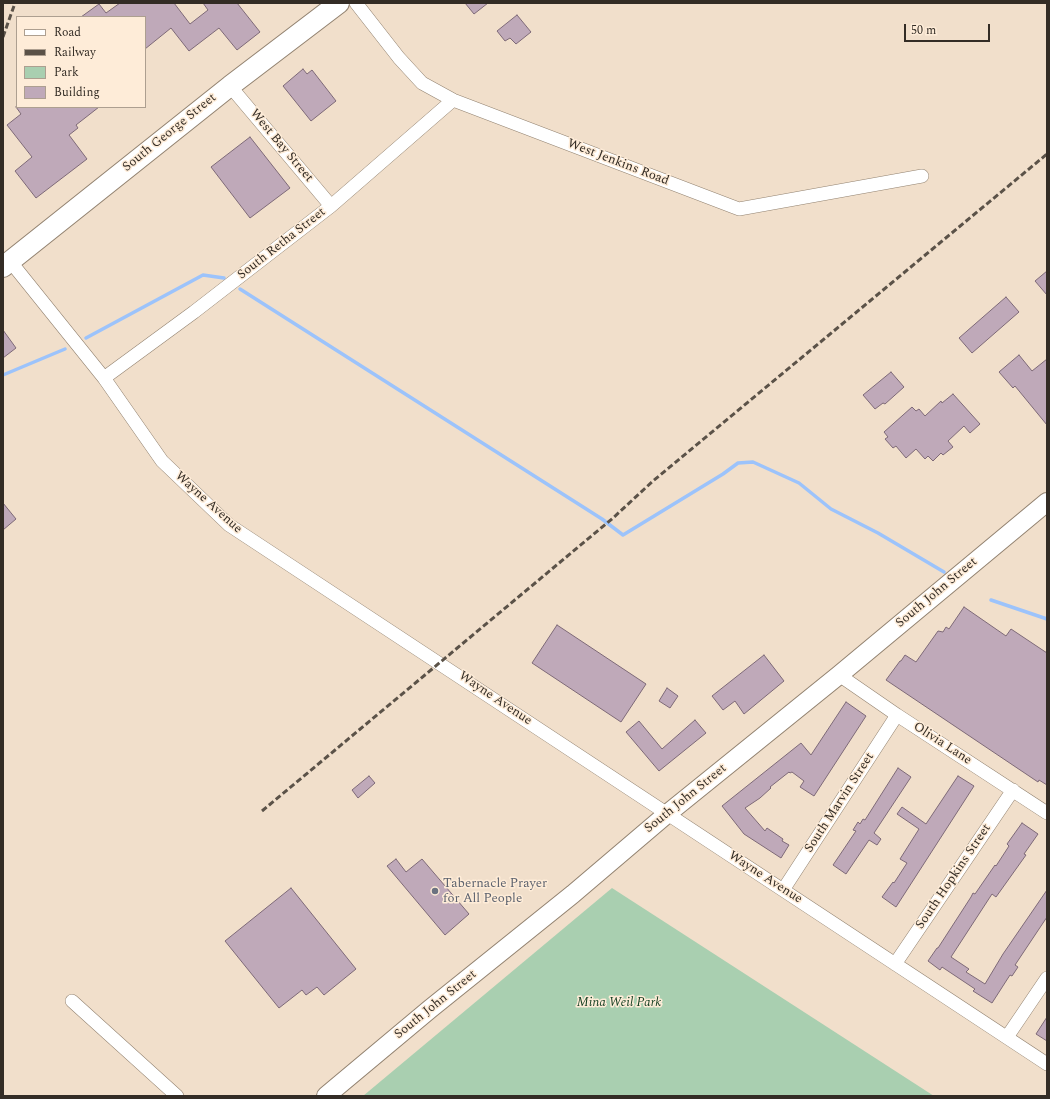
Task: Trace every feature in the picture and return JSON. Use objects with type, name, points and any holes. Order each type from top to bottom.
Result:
[{"type":"main road","name":"South George Street","points":[[6,264],[230,86],[339,3]]},
{"type":"street","name":"West Jenkins Road","points":[[356,3],[399,58],[422,83],[453,100],[739,209],[922,176]]},
{"type":"street","name":"West Bay Street","points":[[230,86],[331,206]]},
{"type":"street","name":"South Retha Street","points":[[104,378],[194,312],[331,206],[453,100]]},
{"type":"street","name":"Wayne Avenue","points":[[6,264],[104,378],[162,461],[229,525],[1047,1064]]},
{"type":"street","name":"South John Street","points":[[326,1096],[430,1009],[568,898],[667,814],[839,675],[1047,502]]},
{"type":"street","name":"Olivia Lane","points":[[839,675],[897,715],[1047,813]]},
{"type":"street","name":"South Marvin Street","points":[[783,890],[897,715]]},
{"type":"street","name":"South Hopkins Street","points":[[895,964],[1012,790]]},
{"type":"street","points":[[1007,1037],[1047,978]]},
{"type":"street","points":[[72,1002],[177,1096]]},
{"type":"green space","name":"Mina Weil Park","points":[[612,888],[934,1096],[363,1096]]},
{"type":"building","points":[[120,3],[174,3],[190,24],[208,10],[203,3],[237,3],[260,32],[237,50],[219,28],[189,51],[171,28],[146,48],[146,16],[82,16],[99,4],[106,13]]},
{"type":"building","points":[[465,3],[488,3],[474,14]]},
{"type":"building","points":[[517,15],[531,32],[516,44],[510,38],[505,41],[497,31]]},
{"type":"building","points":[[303,69],[307,74],[312,70],[336,101],[311,121],[283,86]]},
{"type":"building","points":[[17,108],[98,108],[76,125],[78,128],[69,135],[87,159],[36,198],[15,171],[32,157],[7,125],[21,114]]},
{"type":"building","points":[[250,137],[290,188],[250,218],[211,167]]},
{"type":"building","points":[[1047,271],[1047,295],[1035,281]]},
{"type":"building","points":[[1006,297],[1019,312],[972,353],[959,338]]},
{"type":"building","points":[[3,330],[16,348],[3,358]]},
{"type":"building","points":[[1019,355],[1032,371],[1047,359],[1047,425],[1015,386],[1013,388],[999,372]]},
{"type":"building","points":[[891,372],[904,387],[885,404],[883,403],[875,409],[863,395]]},
{"type":"building","points":[[953,394],[980,424],[970,433],[964,426],[948,441],[953,447],[943,455],[941,453],[933,461],[928,456],[925,459],[916,449],[906,458],[896,446],[893,448],[885,439],[888,437],[884,432],[912,407],[916,411],[919,409],[925,416],[941,401],[942,403]]},
{"type":"building","points":[[3,503],[16,519],[3,530]]},
{"type":"building","points":[[964,607],[1006,636],[1011,629],[1047,653],[1047,785],[1039,780],[1038,782],[886,680],[905,655],[916,662],[938,631],[943,632],[946,627],[949,629]]},
{"type":"building","points":[[557,625],[646,684],[621,722],[532,663]]},
{"type":"building","points":[[764,655],[784,681],[744,714],[735,701],[723,710],[712,696]]},
{"type":"building","points":[[667,688],[678,696],[670,708],[659,701]]},
{"type":"building","points":[[846,702],[866,716],[814,796],[800,787],[804,781],[792,772],[789,772],[770,787],[771,788],[760,798],[745,808],[765,831],[767,828],[789,845],[781,858],[744,834],[722,806],[801,743],[811,755]]},
{"type":"building","points":[[695,720],[706,733],[659,771],[626,732],[639,721],[662,749]]},
{"type":"building","points":[[898,768],[911,777],[874,833],[881,839],[877,845],[869,840],[846,874],[833,865],[856,831],[853,830],[858,822],[860,824],[863,819],[865,820]]},
{"type":"building","points":[[369,776],[375,783],[358,798],[352,790]]},
{"type":"building","points":[[958,776],[974,786],[896,907],[882,897],[893,882],[894,883],[907,863],[900,859],[919,829],[897,814],[902,807],[926,824]]},
{"type":"building","points":[[1022,823],[1038,834],[1024,854],[1026,855],[996,897],[992,894],[951,957],[969,969],[966,972],[985,984],[1003,954],[1047,890],[1047,917],[1015,965],[1018,967],[1012,976],[1010,975],[992,1003],[973,991],[975,989],[942,967],[940,970],[928,961],[973,893],[975,894],[995,865],[996,866],[1009,846],[1007,844]]},
{"type":"building","points":[[396,859],[406,872],[422,859],[469,914],[445,935],[387,866]]},
{"type":"building","points":[[291,888],[356,969],[324,995],[317,987],[306,995],[302,990],[279,1008],[225,941]]},
{"type":"building","points":[[1047,1017],[1047,1041],[1036,1034]]},
{"type":"waterway","points":[[86,338],[203,275],[224,278]]},
{"type":"waterway","points":[[240,289],[602,519],[623,535],[723,474],[738,463],[753,462],[799,483],[831,509],[878,533],[944,572]]},
{"type":"waterway","points":[[3,375],[65,349]]},
{"type":"waterway","points":[[991,600],[1047,619]]},
{"type":"railway","points":[[3,37],[15,3]]},
{"type":"railway","points":[[262,811],[613,518],[653,481],[1047,154]]},
{"type":"place","name":"Tabernacle Prayer for All People","points":[[435,891]]}]
